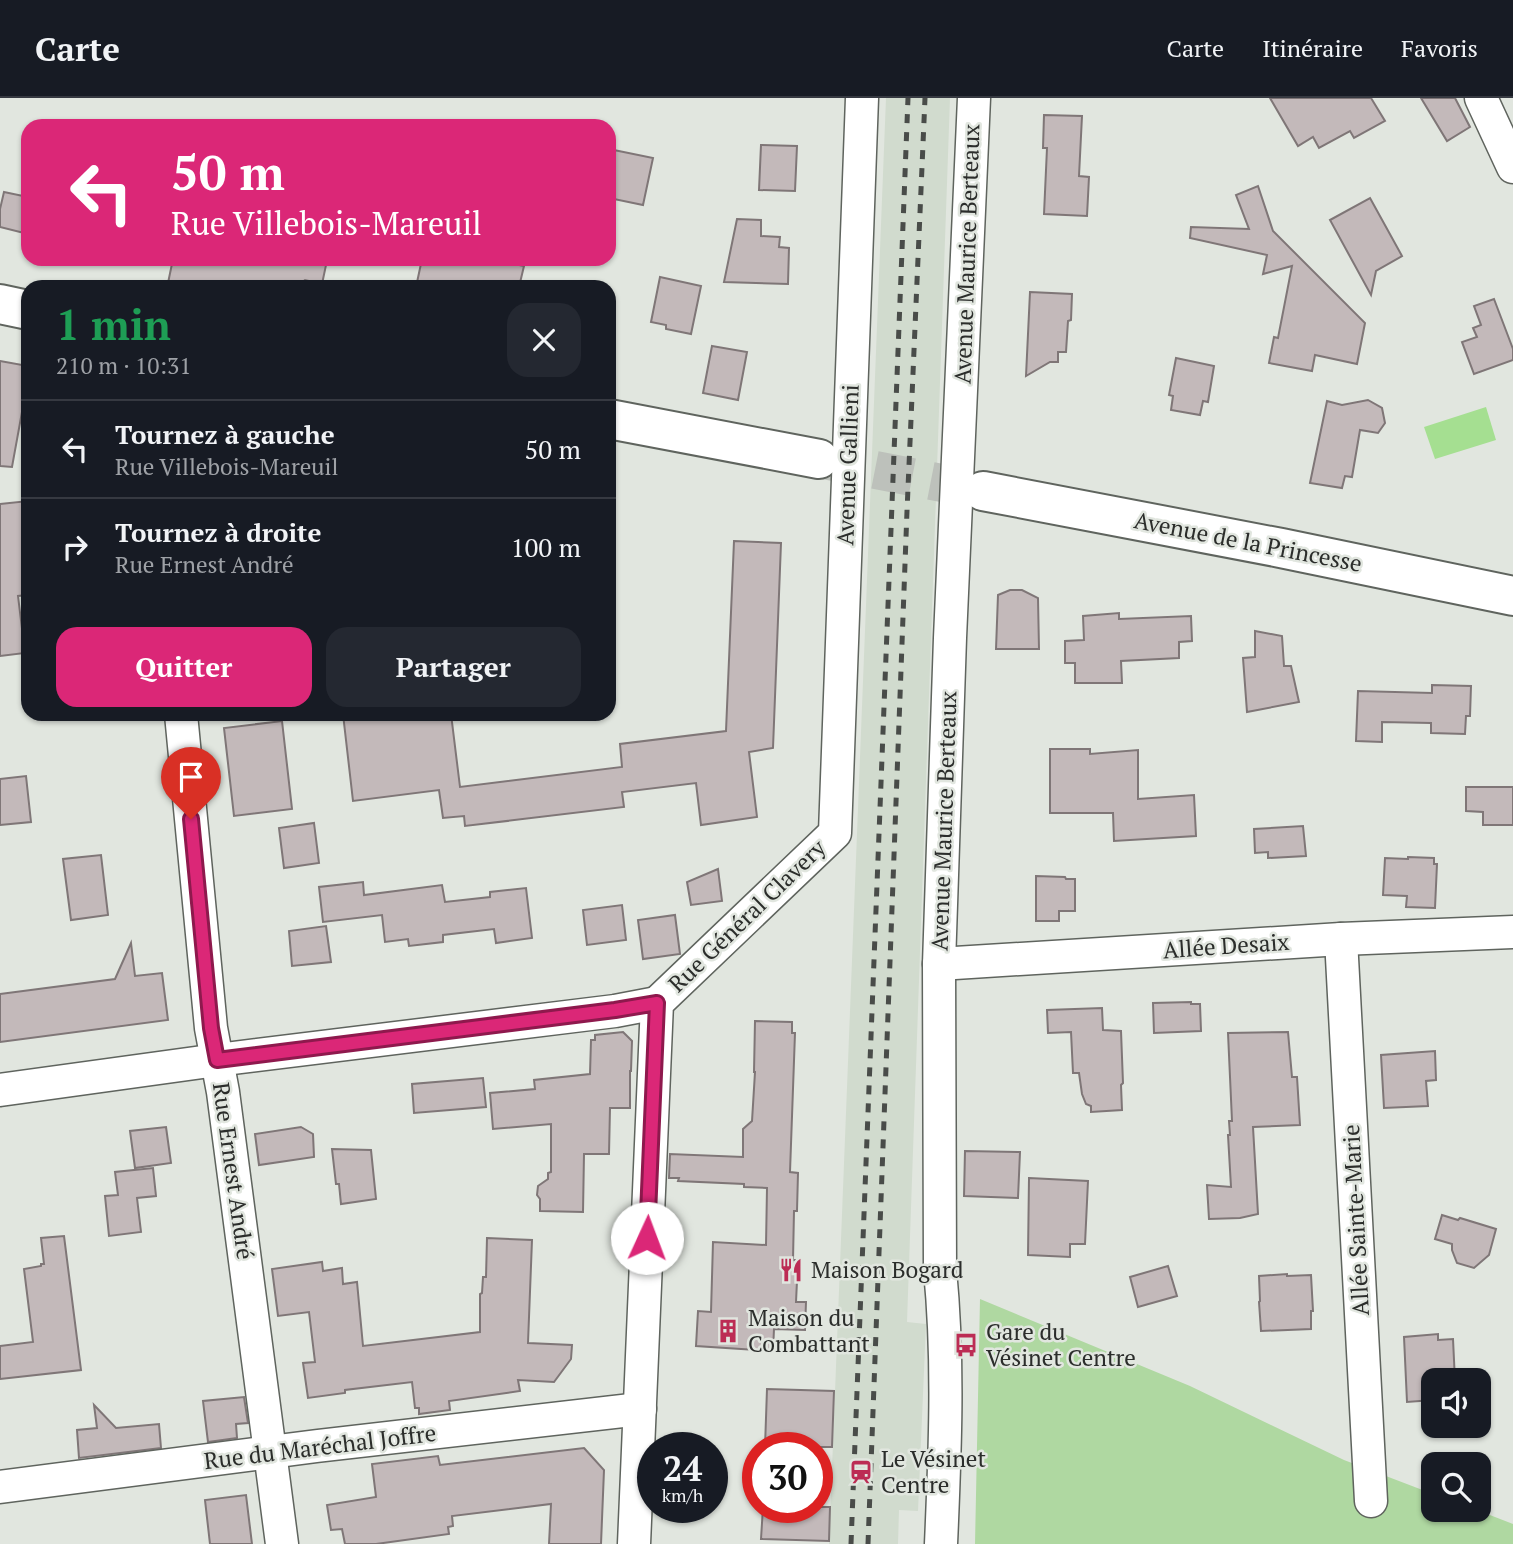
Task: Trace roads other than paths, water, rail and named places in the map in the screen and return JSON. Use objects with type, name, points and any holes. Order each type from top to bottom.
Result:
[{"type":"street","name":"Avenue Gallieni","points":[[835,833],[862,98]]},
{"type":"street","name":"Avenue Maurice Berteaux","points":[[941,1544],[945,1363],[940,1270],[939,964],[950,638],[974,98]]},
{"type":"street","points":[[1480,98],[1513,167]]},
{"type":"street","points":[[0,304],[21,308]]},
{"type":"street","points":[[616,420],[819,459]]},
{"type":"street","name":"Avenue de la Princesse","points":[[983,491],[1513,596]]},
{"type":"street","name":"Rue Ernest André","points":[[182,721],[211,1028],[223,1092],[282,1544]]},
{"type":"street","name":"Rue Général Clavery","points":[[634,1544],[657,1003],[835,833]]},
{"type":"street","name":"Allée Desaix","points":[[939,964],[1341,939],[1513,932]]},
{"type":"street","name":"Allée Sainte-Marie","points":[[1341,939],[1371,1501]]},
{"type":"street","points":[[0,1090],[657,1003]]},
{"type":"street","name":"Rue du Maréchal Joffre","points":[[0,1488],[640,1409]]},
{"type":"tunnel","points":[[819,459],[983,491]]},
{"type":"railway","points":[[851,1544],[908,98]]},
{"type":"railway","points":[[868,1544],[925,98]]},
{"type":"place","name":"Maison Bogard","points":[[791,1270]]},
{"type":"place","name":"Maison du Combattant","points":[[728,1331]]},
{"type":"place","name":"Gare du Vésinet Centre","points":[[966,1345]]},
{"type":"place","name":"Le Vésinet Centre","points":[[861,1472]]}]
